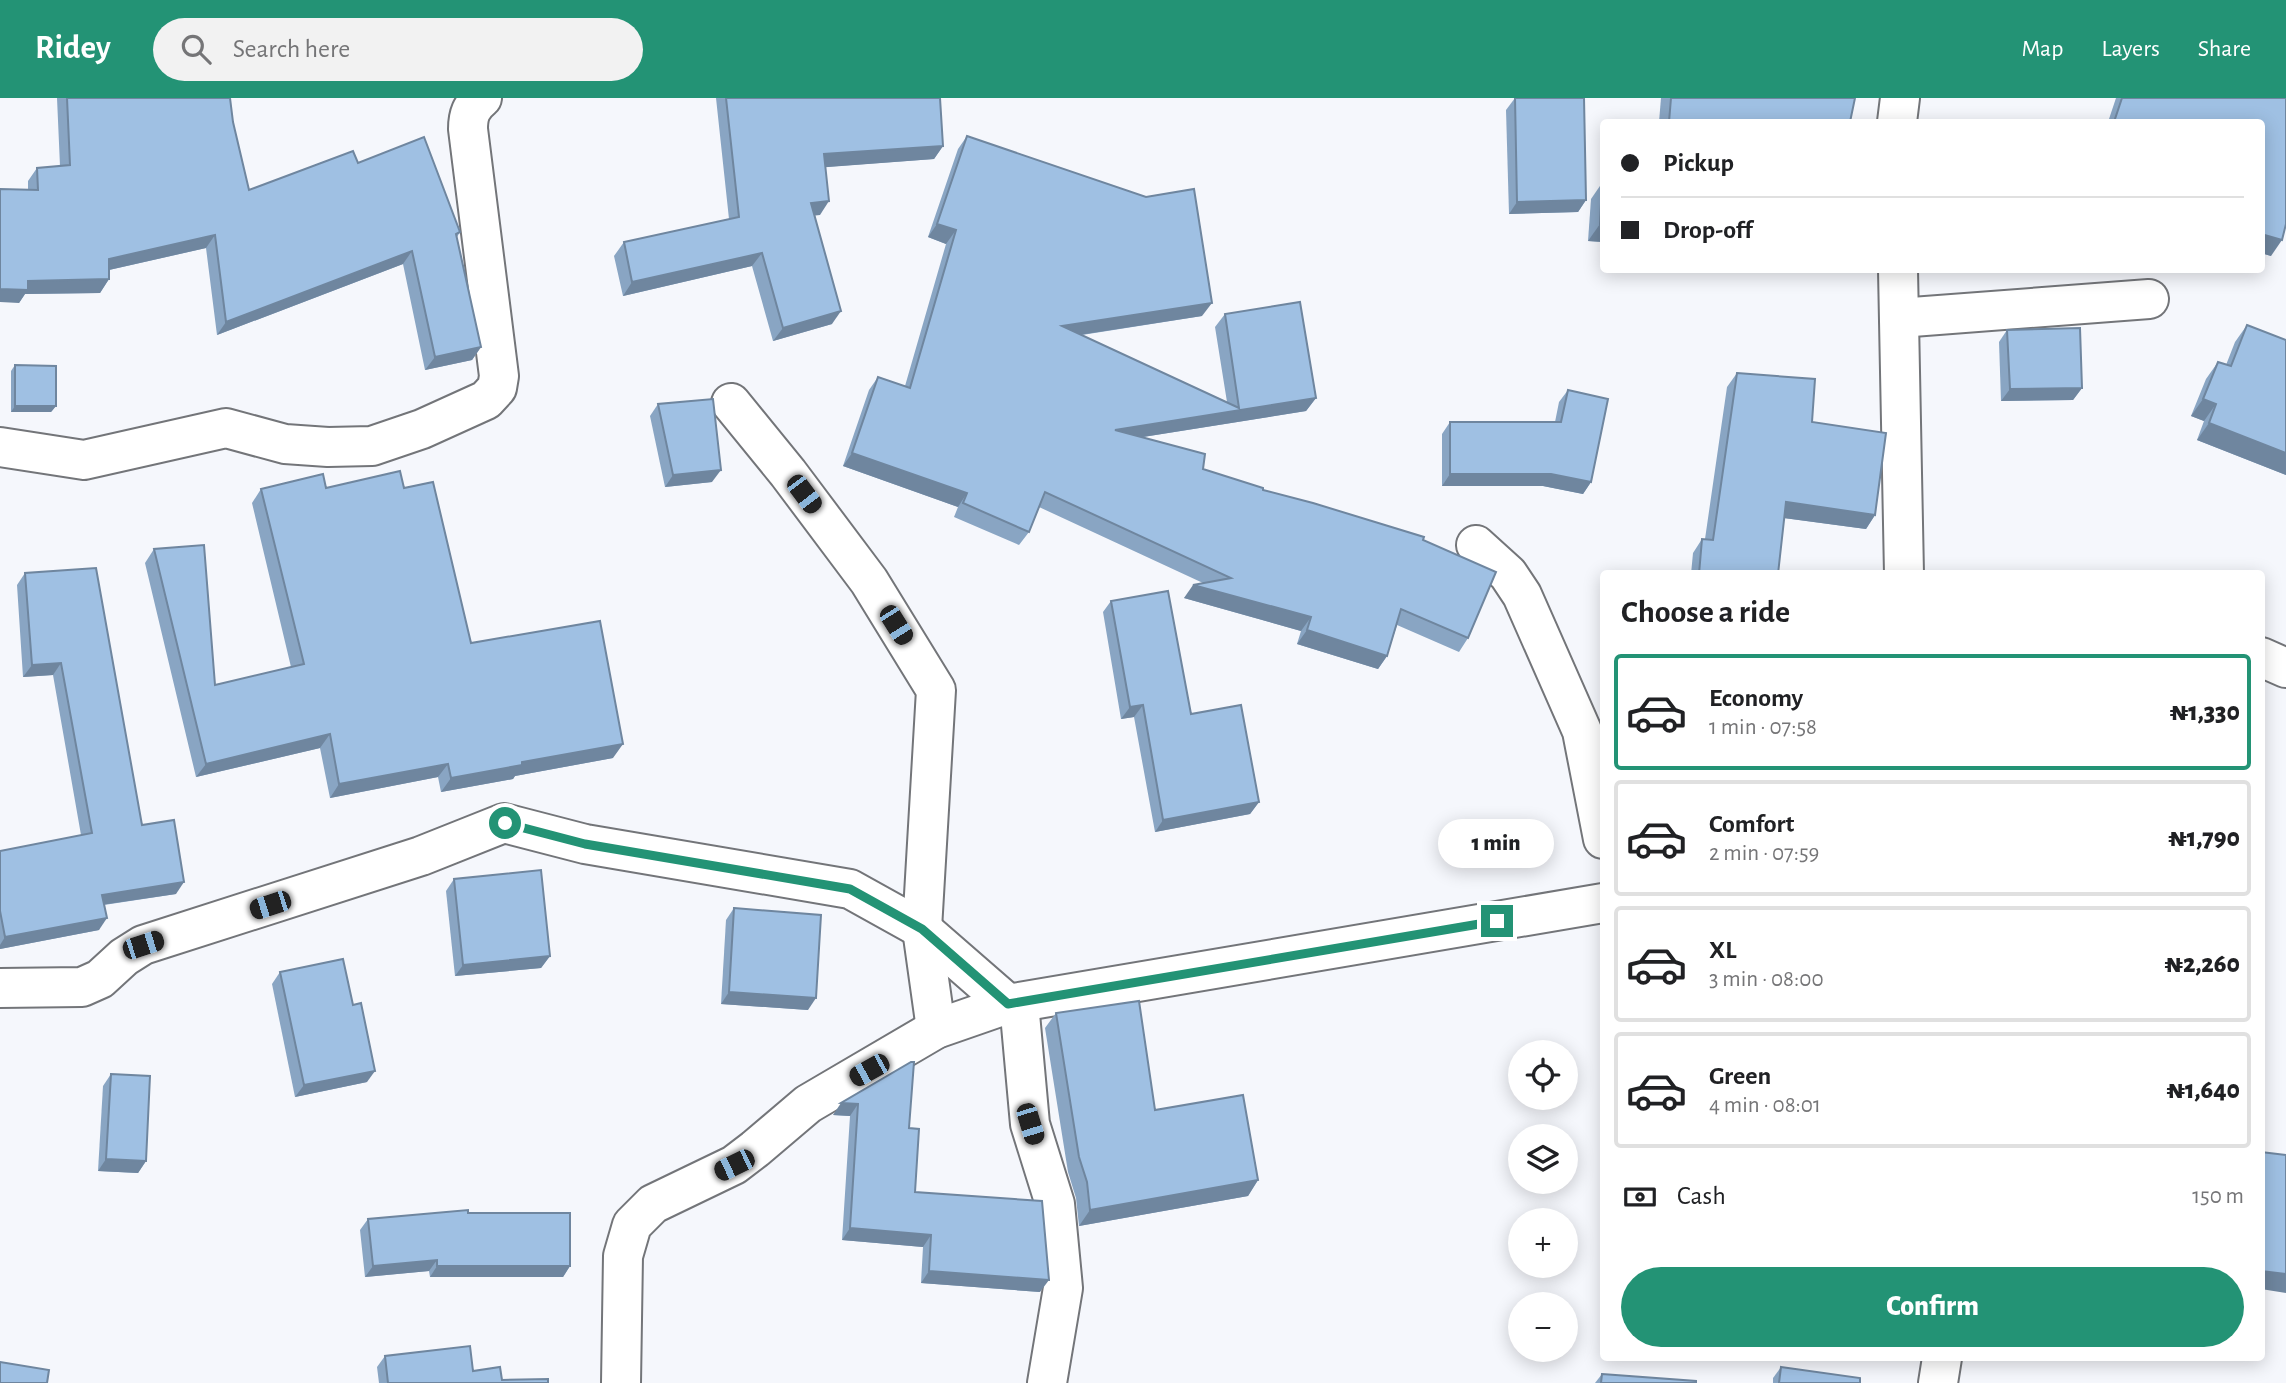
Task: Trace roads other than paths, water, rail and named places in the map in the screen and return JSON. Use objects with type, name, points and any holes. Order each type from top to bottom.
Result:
[{"type":"street","points":[[0,447],[83,460],[226,428],[285,444],[372,446],[422,429],[486,400],[497,388],[499,376],[468,129],[468,115],[475,103],[482,98]]},
{"type":"street","points":[[1897,119],[1900,98]]},
{"type":"street","points":[[1898,273],[1904,570]]},
{"type":"street","points":[[1899,318],[2149,299]]},
{"type":"street","points":[[732,403],[788,472],[869,581],[936,690],[922,929],[936,1030]]},
{"type":"street","points":[[1476,545],[1508,574],[1522,595],[1577,720],[1600,824]]},
{"type":"street","points":[[2265,659],[2286,668]]},
{"type":"street","points":[[0,988],[82,987],[100,979],[124,957],[143,945],[421,856],[505,823],[585,844],[850,889],[922,929],[1014,1004],[1030,1124],[1055,1204],[1063,1288],[1047,1383]]},
{"type":"street","points":[[621,1383],[623,1256],[632,1225],[653,1204],[734,1165],[808,1104],[936,1030],[1014,1004],[1600,904]]},
{"type":"street","points":[[1938,1383],[1942,1361]]}]
